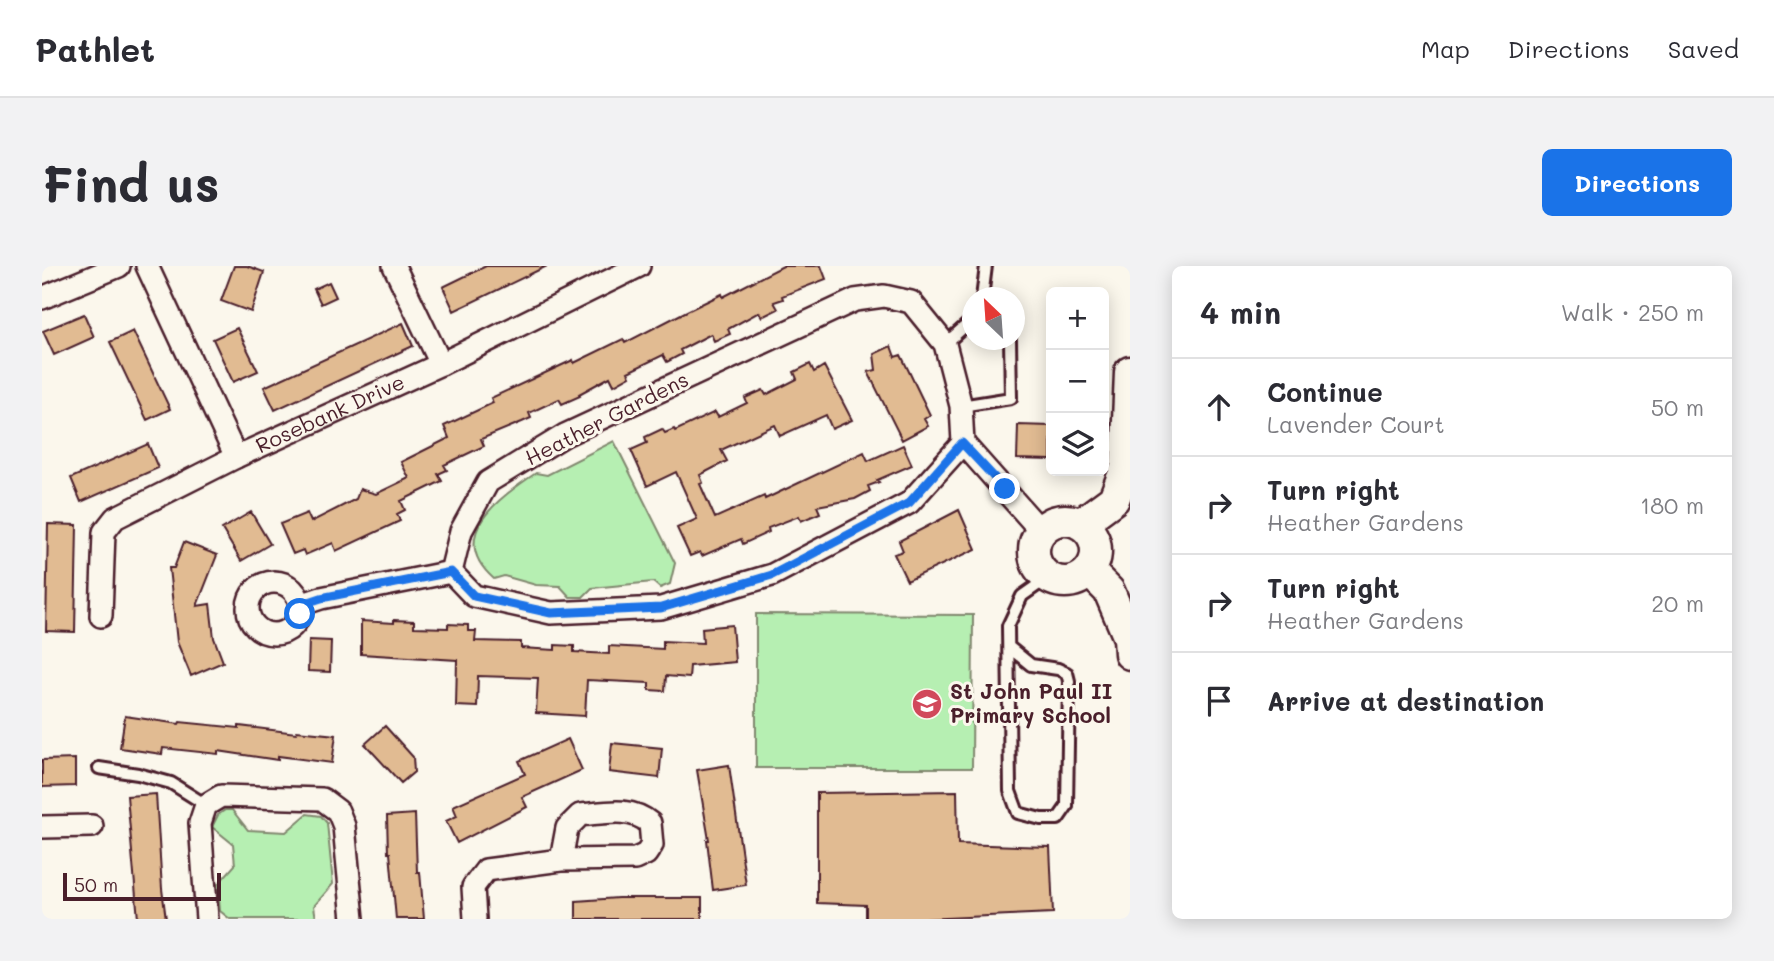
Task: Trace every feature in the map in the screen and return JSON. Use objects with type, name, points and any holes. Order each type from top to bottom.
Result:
[{"type":"street","points":[[42,298],[119,266]]},
{"type":"street","points":[[147,266],[236,457]]},
{"type":"street","points":[[394,266],[441,364]]},
{"type":"street","name":"Rosebank Drive","points":[[101,616],[104,532],[115,518],[236,457],[441,364],[639,266]]},
{"type":"street","name":"Heather Gardens","points":[[451,572],[461,531],[488,482],[565,435],[855,300],[884,296],[911,302],[945,344],[961,406],[962,443]]},
{"type":"street","points":[[1080,524],[1114,499],[1126,468],[1130,372]]},
{"type":"street","points":[[300,605],[321,598],[451,572],[474,596],[551,613],[661,608],[772,575],[909,503],[962,443],[1032,521],[1044,528]]},
{"type":"street","points":[[1061,520],[1080,524],[1093,537],[1096,545],[1089,571],[1074,580],[1057,581],[1042,572],[1034,554],[1035,545],[1044,528],[1061,520]]},
{"type":"street","points":[[1089,571],[1109,591],[1129,638],[1130,654]]},
{"type":"street","points":[[207,919],[200,823],[206,805],[221,796],[322,799],[338,810],[344,825],[353,919]]},
{"type":"street","points":[[42,827],[92,826]]},
{"type":"street","points":[[475,919],[473,887],[486,870],[561,860]]},
{"type":"lane","points":[[983,287],[986,266]]},
{"type":"lane","points":[[945,344],[962,329]]},
{"type":"lane","points":[[961,406],[1011,398],[1010,350]]},
{"type":"lane","points":[[1010,648],[1031,665],[1067,673],[1067,806],[1058,819],[1041,819],[1018,813],[1010,791],[1009,626],[1022,596],[1049,578]]},
{"type":"lane","points":[[99,768],[171,783],[206,805]]},
{"type":"green space","points":[[614,441],[675,563],[670,584],[660,588],[653,582],[592,588],[583,597],[570,597],[560,586],[536,585],[504,576],[494,579],[480,563],[475,548],[476,533],[494,506],[536,473],[547,475]]},
{"type":"green space","points":[[756,614],[973,615],[972,768],[756,768]]},
{"type":"green space","points":[[225,810],[232,810],[248,830],[286,832],[307,814],[321,816],[327,823],[333,884],[314,906],[316,919],[230,919],[220,911],[218,884],[235,865],[233,844],[212,827],[218,815]]},
{"type":"building","points":[[234,266],[247,266],[264,272],[251,312],[221,301]]},
{"type":"building","points":[[486,266],[547,266],[454,311],[443,287]]},
{"type":"building","points":[[783,266],[821,266],[826,279],[782,296],[783,299],[774,302],[778,309],[762,317],[759,312],[728,329],[730,334],[714,341],[711,334],[680,350],[682,354],[667,362],[663,355],[628,372],[630,376],[614,385],[610,377],[579,394],[580,396],[562,404],[559,399],[529,413],[531,418],[481,439],[484,446],[444,465],[447,470],[438,474],[442,481],[401,501],[405,510],[397,514],[400,521],[336,551],[333,543],[305,555],[303,550],[293,554],[280,524],[307,513],[311,522],[356,499],[360,489],[376,494],[409,478],[401,462],[449,438],[444,426],[493,403],[491,398],[623,339],[625,343]]},
{"type":"building","points":[[329,282],[336,297],[321,304],[314,289]]},
{"type":"building","points":[[84,314],[94,337],[54,355],[43,331]]},
{"type":"building","points":[[403,323],[413,346],[275,410],[264,387]]},
{"type":"building","points":[[237,328],[258,371],[233,382],[213,339]]},
{"type":"building","points":[[133,331],[170,409],[147,420],[110,342]]},
{"type":"building","points":[[891,346],[895,357],[901,355],[930,415],[924,419],[928,426],[902,440],[868,372],[876,370],[874,354]]},
{"type":"building","points":[[810,364],[814,372],[824,366],[852,420],[832,429],[826,415],[780,436],[775,425],[721,450],[727,461],[700,475],[703,483],[700,484],[715,518],[764,496],[765,499],[864,452],[868,461],[903,445],[912,465],[877,480],[879,482],[868,486],[870,491],[855,499],[817,506],[820,513],[801,521],[799,516],[768,528],[769,532],[743,544],[741,539],[702,556],[700,552],[690,556],[677,528],[697,519],[676,472],[647,486],[631,450],[647,443],[645,437],[662,429],[665,433],[674,429],[675,431],[715,412],[718,417],[747,403],[745,398],[763,390],[766,395],[797,379],[794,372]]},
{"type":"building","points":[[1018,425],[1046,426],[1046,460],[1017,459]]},
{"type":"building","points":[[148,444],[158,468],[81,502],[71,478]]},
{"type":"building","points":[[959,510],[976,549],[907,581],[894,554],[903,551],[899,541]]},
{"type":"building","points":[[251,512],[270,544],[241,561],[222,529]]},
{"type":"building","points":[[48,524],[77,525],[75,632],[46,631]]},
{"type":"building","points":[[184,542],[217,555],[197,606],[210,604],[214,638],[223,662],[191,676],[177,642],[169,568],[174,568]]},
{"type":"building","points":[[394,620],[414,621],[414,627],[448,628],[448,624],[468,625],[468,631],[476,631],[475,641],[521,642],[521,648],[555,650],[555,645],[574,646],[574,652],[609,654],[609,646],[663,649],[663,641],[703,643],[702,628],[732,625],[735,662],[690,666],[689,678],[666,676],[665,691],[649,690],[649,683],[587,680],[585,716],[536,713],[538,678],[478,676],[477,707],[456,706],[457,660],[361,654],[361,621],[394,623]]},
{"type":"building","points":[[309,640],[331,641],[330,672],[308,671]]},
{"type":"building","points":[[125,716],[179,724],[239,726],[336,735],[332,763],[278,756],[278,760],[218,751],[218,754],[163,748],[162,754],[120,748]]},
{"type":"building","points":[[385,726],[413,757],[414,772],[401,783],[365,744]]},
{"type":"building","points":[[568,739],[582,770],[522,797],[527,807],[457,843],[446,821],[457,816],[453,806],[525,774],[519,761]]},
{"type":"building","points":[[612,743],[662,748],[659,778],[609,772]]},
{"type":"building","points":[[75,759],[75,786],[42,787],[42,760]]},
{"type":"building","points":[[729,765],[746,885],[713,890],[709,840],[697,770]]},
{"type":"building","points":[[957,791],[958,844],[1050,847],[1053,913],[866,919],[866,905],[817,903],[817,793]]},
{"type":"building","points":[[156,794],[166,919],[138,919],[127,796]]},
{"type":"building","points":[[415,814],[417,872],[420,872],[424,919],[396,919],[388,853],[387,816]]},
{"type":"building","points":[[702,898],[702,919],[576,919],[576,901]]},
{"type":"place","name":"St John Paul II Primary School","points":[[927,704]]},
{"type":"route","points":[[300,614],[300,605],[321,598],[451,572],[474,596],[551,613],[661,608],[772,575],[909,503],[962,443],[1005,489]]}]
